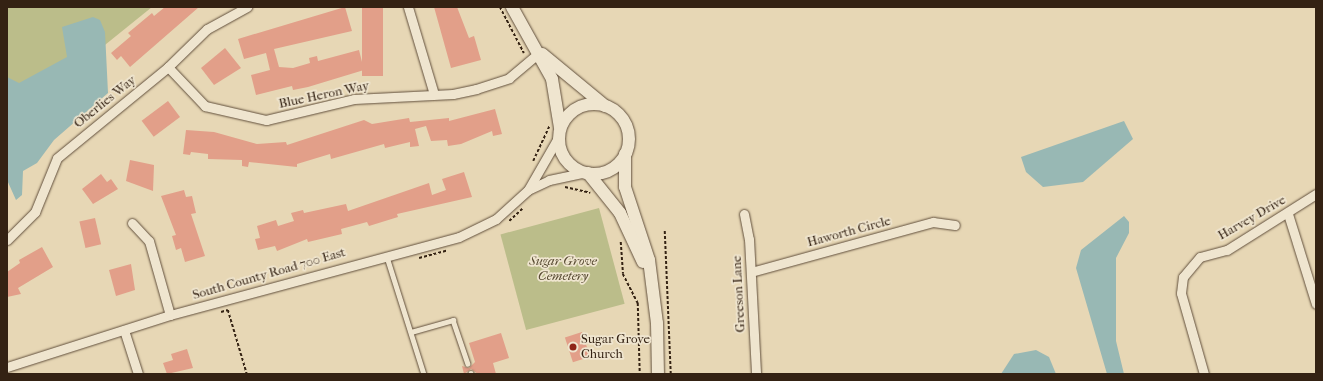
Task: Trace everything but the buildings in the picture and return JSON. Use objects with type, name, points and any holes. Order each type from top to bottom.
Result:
[{"type":"street","name":"Oberlies Way","points":[[7,240],[35,212],[57,158],[168,68],[208,29],[247,7]]},
{"type":"street","points":[[408,7],[434,94]]},
{"type":"street","points":[[512,7],[540,52],[556,89],[559,133],[565,158],[587,173],[626,223],[654,300]]},
{"type":"street","name":"Blue Heron Way","points":[[168,68],[205,106],[261,119],[294,116],[364,98],[453,94],[498,82],[530,62],[540,52]]},
{"type":"street","points":[[540,52],[605,106],[620,116],[626,128],[625,187],[650,260],[658,374]]},
{"type":"street","points":[[559,133],[568,115],[577,108],[588,104],[605,106]]},
{"type":"street","name":"South County Road 700 East","points":[[528,190],[559,133]]},
{"type":"street","points":[[587,173],[612,168],[625,154]]},
{"type":"street","name":"South County Road 700 East","points":[[7,367],[170,315],[387,257],[472,232],[496,219],[528,190],[551,179],[587,173]]},
{"type":"street","name":"Harvey Drive","points":[[1204,374],[1181,293],[1183,277],[1200,257],[1227,250],[1288,214],[1316,194]]},
{"type":"street","name":"Greeson Lane","points":[[744,214],[751,272],[756,374]]},
{"type":"street","points":[[1288,214],[1316,304]]},
{"type":"street","name":"Haworth Circle","points":[[751,272],[933,222],[955,225]]},
{"type":"street","points":[[132,223],[149,241],[170,315]]},
{"type":"street","points":[[124,330],[138,374]]},
{"type":"lane","points":[[387,257],[424,374]]},
{"type":"lane","points":[[411,332],[453,320],[468,364]]},
{"type":"path","points":[[500,7],[530,62]]},
{"type":"path","points":[[540,168],[533,161],[550,120]]},
{"type":"path","points":[[551,179],[559,186],[582,189],[592,195]]},
{"type":"path","points":[[665,231],[672,374]]},
{"type":"path","points":[[619,234],[623,274],[638,303],[640,374]]},
{"type":"path","points":[[210,304],[213,313],[228,310],[247,374]]},
{"type":"green space","points":[[7,7],[152,7],[7,124]]},
{"type":"green space","name":"Sugar Grove Cemetery","points":[[599,208],[625,304],[526,330],[500,234]]},
{"type":"water","points":[[93,17],[100,20],[105,32],[108,93],[54,140],[37,163],[23,171],[22,195],[16,200],[7,180],[7,77],[19,83],[67,57],[62,27]]},
{"type":"water","points":[[1124,121],[1133,139],[1083,182],[1043,187],[1026,172],[1021,157]]},
{"type":"water","points":[[1124,216],[1129,222],[1129,233],[1116,258],[1116,341],[1124,374],[1107,374],[1076,268],[1081,250]]},
{"type":"water","points":[[1036,350],[1049,357],[1056,374],[1001,374],[1014,354]]},
{"type":"place","name":"Sugar Grove Church","points":[[573,347]]}]
